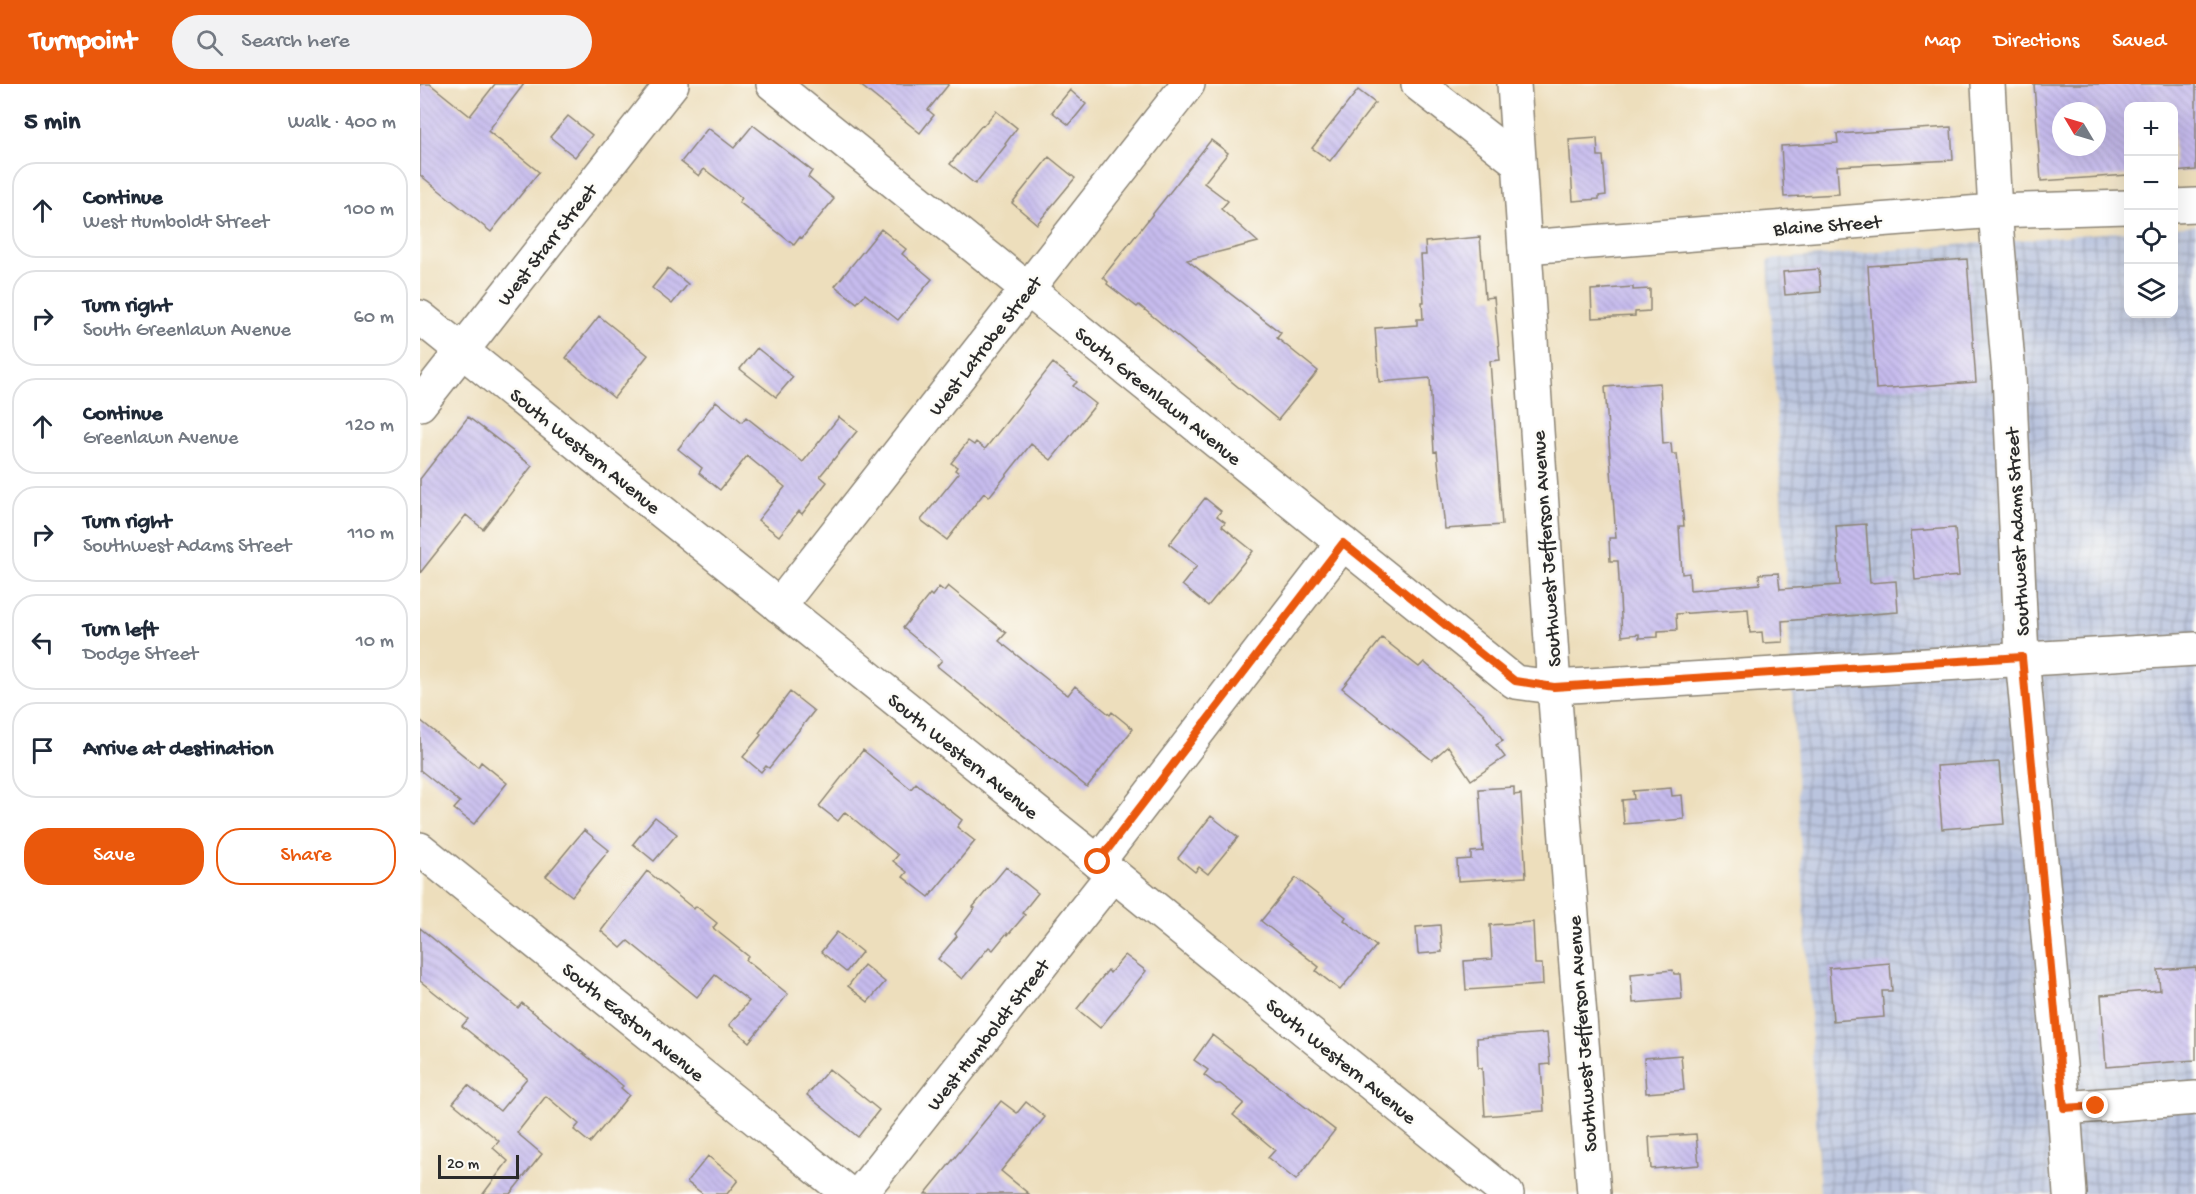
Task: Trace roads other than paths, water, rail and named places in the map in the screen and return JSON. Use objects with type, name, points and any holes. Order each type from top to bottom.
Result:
[{"type":"street","name":"West Starr Street","points":[[420,404],[672,84]]},
{"type":"street","name":"South Greenlawn Avenue","points":[[773,84],[1027,291],[1515,681],[1554,687],[2022,657],[2196,649]]},
{"type":"street","name":"West Latrobe Street","points":[[779,606],[1188,84]]},
{"type":"street","points":[[1418,84],[1519,163]]},
{"type":"street","name":"Southwest Jefferson Avenue","points":[[1514,84],[1554,687],[1594,1194]]},
{"type":"street","name":"Southwest Adams Street","points":[[1988,84],[1995,211],[2009,375],[2022,657],[2070,1194]]},
{"type":"street","points":[[2178,206],[2196,205]]},
{"type":"street","name":"Blaine Street","points":[[1526,247],[1995,211],[2124,207]]},
{"type":"street","name":"South Western Avenue","points":[[420,317],[1507,1194]]},
{"type":"street","name":"West Humboldt Street","points":[[860,1194],[1105,868],[1343,543]]},
{"type":"street","name":"South Easton Avenue","points":[[420,849],[849,1194]]},
{"type":"street","points":[[2064,1108],[2196,1098]]}]
